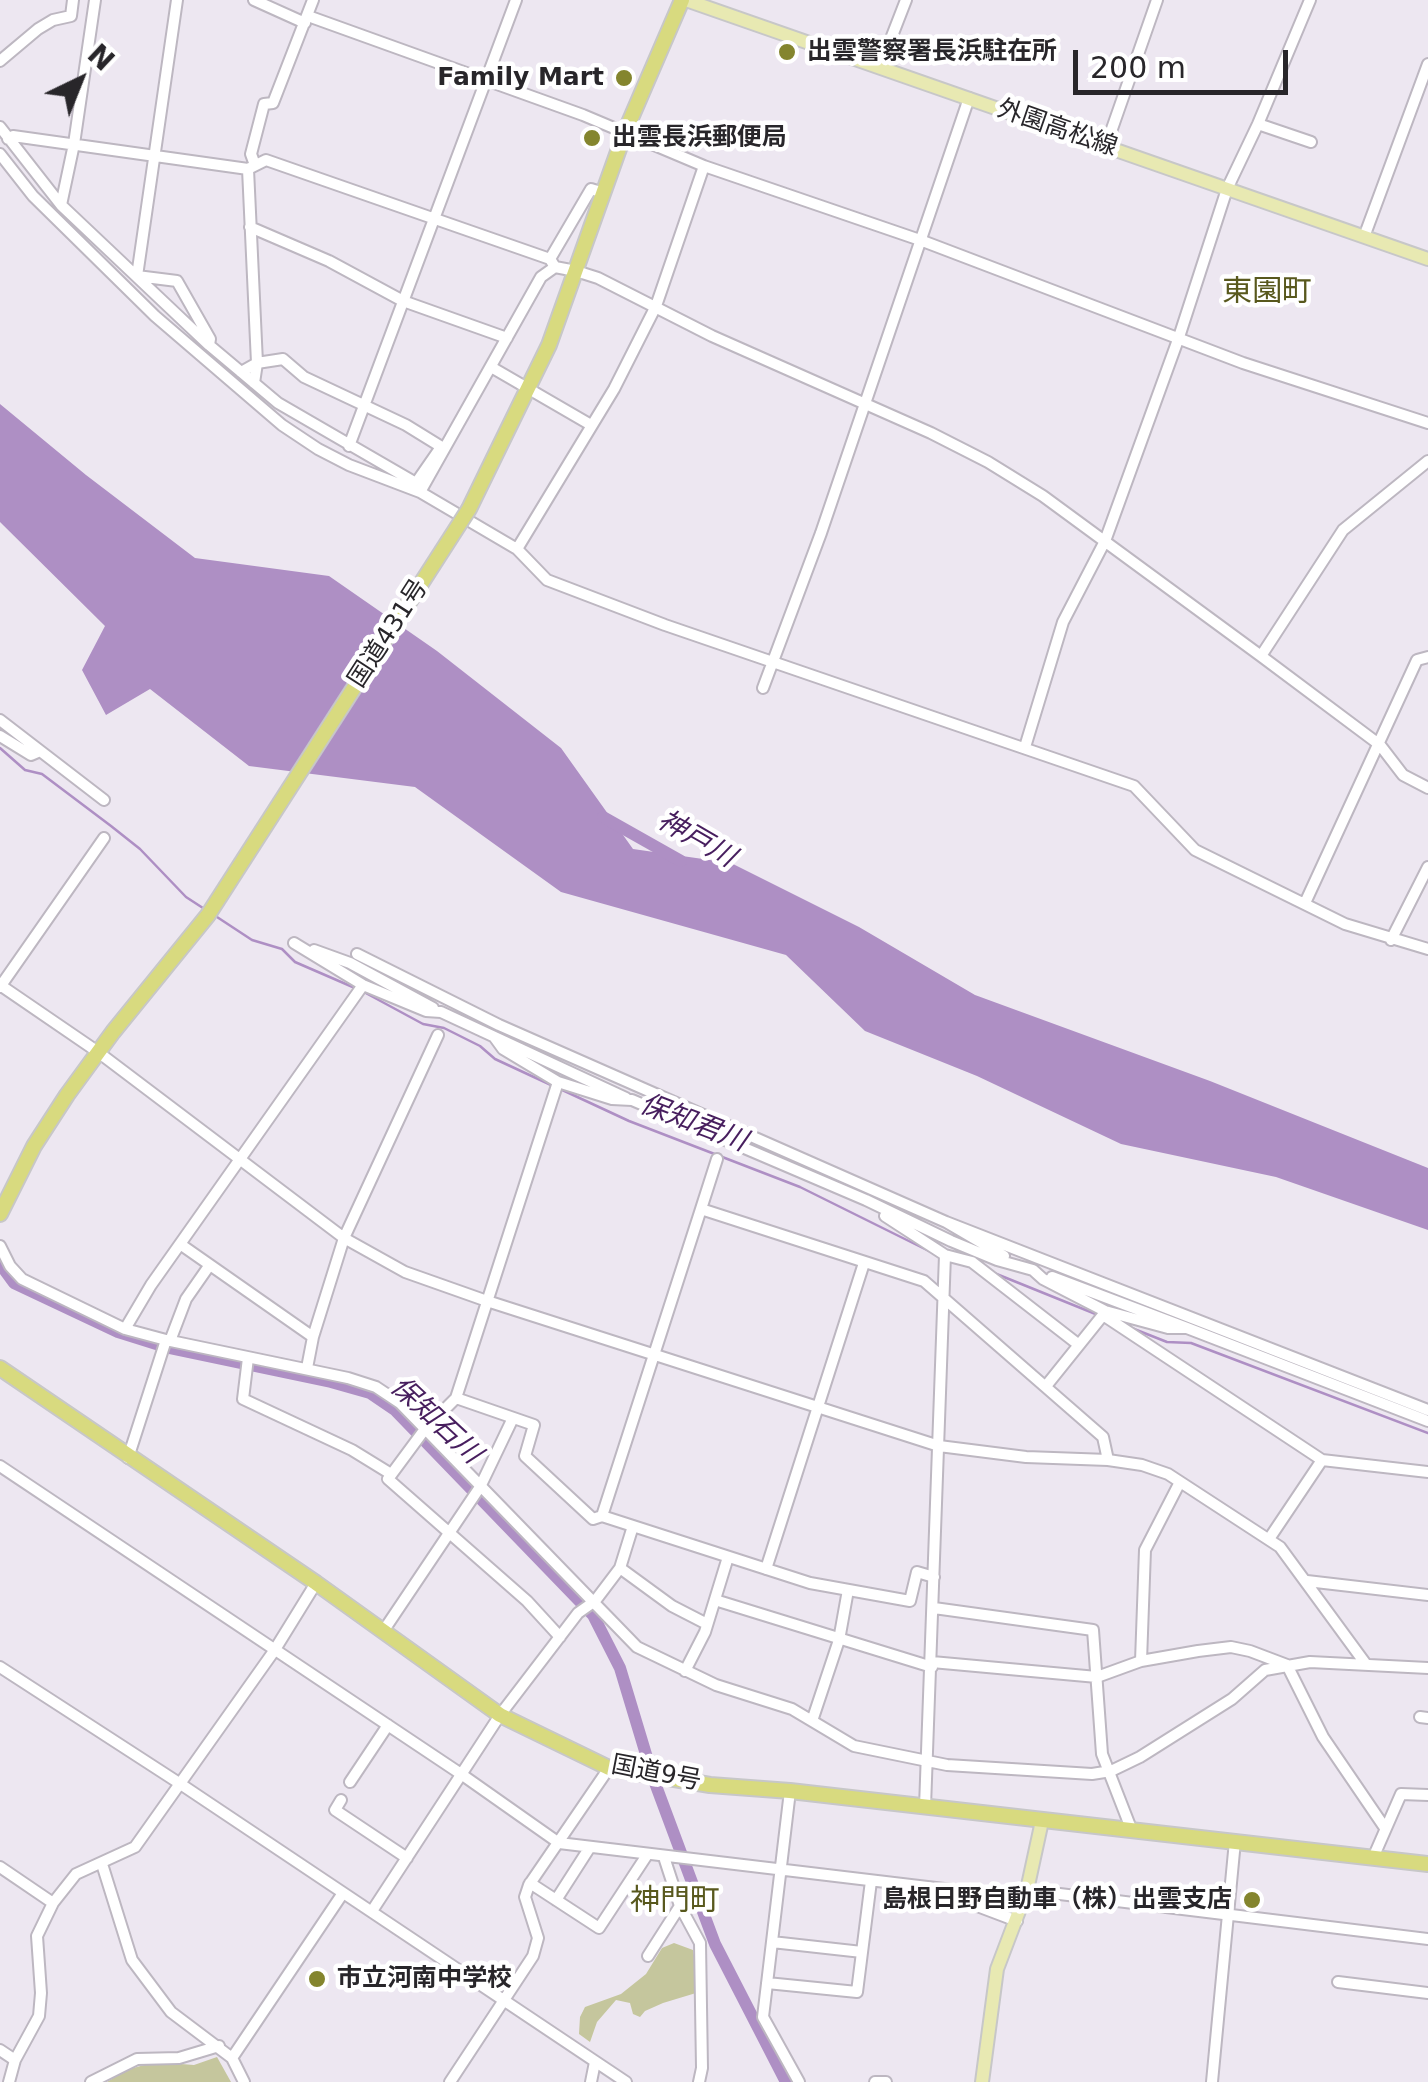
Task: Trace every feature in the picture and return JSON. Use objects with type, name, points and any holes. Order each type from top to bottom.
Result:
[{"type":"highway","name":"国道431号","points":[[0,1214],[34,1146],[98,1052],[208,916],[470,509],[529,388],[625,132],[684,0]]},
{"type":"highway","name":"国道9号","points":[[0,1368],[316,1582],[500,1714],[609,1768],[710,1785],[1428,1864]]},
{"type":"main road","name":"外園高松線","points":[[684,0],[1428,259]]},
{"type":"main road","points":[[982,2082],[997,1969],[1027,1890],[1042,1821]]},
{"type":"street","points":[[0,61],[38,29],[71,16],[72,0]]},
{"type":"street","points":[[61,204],[95,0]]},
{"type":"street","points":[[137,276],[177,0]]},
{"type":"street","points":[[254,0],[487,81],[704,166],[920,240],[1243,363],[1428,422]]},
{"type":"street","points":[[254,383],[257,363],[250,227],[251,154],[264,104],[272,104],[313,0]]},
{"type":"street","points":[[349,446],[516,0]]},
{"type":"street","points":[[880,67],[906,0]]},
{"type":"street","points":[[1106,146],[1158,0]]},
{"type":"street","points":[[1025,748],[1063,622],[1105,542],[1227,189],[1310,0]]},
{"type":"street","points":[[1364,238],[1428,64]]},
{"type":"street","points":[[763,688],[821,533],[968,98]]},
{"type":"street","points":[[1258,124],[1311,142]]},
{"type":"street","points":[[0,126],[61,204],[209,346],[278,402],[416,483],[443,448]]},
{"type":"street","points":[[8,138],[252,167],[266,160],[598,278],[712,336],[864,402],[988,462],[1261,656],[1380,745],[1403,775],[1428,788]]},
{"type":"street","points":[[0,154],[34,196],[155,316],[282,425],[318,450],[420,492],[517,550],[547,580],[1134,786],[1195,850],[1345,924],[1428,949]]},
{"type":"street","points":[[517,550],[614,389],[656,306],[704,166]]},
{"type":"street","points":[[420,492],[552,263],[590,189],[604,193]]},
{"type":"street","points":[[250,227],[330,261],[402,302],[507,338]]},
{"type":"street","points":[[137,276],[177,281],[210,339],[209,346]]},
{"type":"street","points":[[241,372],[257,363],[283,360],[304,376],[443,448]]},
{"type":"street","points":[[491,367],[591,425]]},
{"type":"street","points":[[1261,656],[1343,530],[1428,461]]},
{"type":"street","points":[[1305,903],[1417,660],[1428,657]]},
{"type":"street","points":[[0,720],[104,800]]},
{"type":"street","points":[[0,736],[31,755],[38,752]]},
{"type":"street","points":[[104,838],[0,986],[98,1052],[344,1238],[405,1272],[487,1301],[939,1446],[1142,1465],[1180,1482],[1280,1547],[1365,1663]]},
{"type":"street","points":[[1391,940],[1428,867]]},
{"type":"street","points":[[441,1012],[426,1011],[362,985],[294,944],[350,963],[495,1038],[866,1200],[950,1241],[1428,1421]]},
{"type":"street","points":[[357,954],[499,1026],[946,1222],[1428,1410]]},
{"type":"street","points":[[125,1329],[362,985]]},
{"type":"street","points":[[308,1368],[313,1336],[344,1238],[438,1035]]},
{"type":"street","points":[[495,1038],[503,1049],[558,1082],[612,1099],[632,1100]]},
{"type":"street","points":[[558,1082],[456,1398],[425,1429],[388,1479],[527,1601],[560,1638]]},
{"type":"street","points":[[602,1516],[718,1158]]},
{"type":"street","points":[[866,1200],[876,1211],[945,1255],[972,1262],[1079,1345]]},
{"type":"street","points":[[701,1210],[924,1281],[1103,1437],[1108,1460]]},
{"type":"street","points":[[946,1222],[1104,1313],[1322,1460],[1428,1472]]},
{"type":"street","points":[[180,1244],[313,1336]]},
{"type":"street","points":[[0,1246],[22,1279],[125,1329],[308,1368],[376,1387],[400,1403],[637,1647],[716,1686],[792,1709],[854,1746],[927,1761],[1092,1774],[1111,1771],[1140,1757],[1232,1699],[1265,1670],[1287,1664],[1365,1663],[1428,1668]]},
{"type":"street","points":[[925,1807],[945,1255]]},
{"type":"street","points":[[766,1569],[864,1263]]},
{"type":"street","points":[[128,1458],[168,1341],[186,1299],[208,1266]]},
{"type":"street","points":[[1046,1386],[1104,1313]]},
{"type":"street","points":[[1104,1313],[1168,1328],[1187,1328]]},
{"type":"street","points":[[248,1358],[244,1400],[352,1450],[392,1474]]},
{"type":"street","points":[[456,1398],[534,1425],[525,1456],[593,1519],[602,1516],[810,1583],[910,1602],[917,1572],[934,1577]]},
{"type":"street","points":[[384,1630],[480,1487],[513,1418]]},
{"type":"street","points":[[1269,1539],[1322,1460]]},
{"type":"street","points":[[0,1466],[559,1842],[961,1891],[972,1904],[1016,1920]]},
{"type":"street","points":[[1141,1661],[1146,1550],[1180,1482]]},
{"type":"street","points":[[372,1911],[500,1714],[578,1613],[595,1601],[620,1568],[634,1526]]},
{"type":"street","points":[[685,1672],[707,1624],[728,1557]]},
{"type":"street","points":[[620,1568],[672,1606],[707,1624]]},
{"type":"street","points":[[1307,1581],[1428,1595]]},
{"type":"street","points":[[9,2082],[39,2016],[42,1993],[37,1936],[53,1903],[76,1874],[135,1847],[274,1651],[316,1582]]},
{"type":"street","points":[[812,1721],[839,1640],[848,1590]]},
{"type":"street","points":[[715,1600],[932,1665],[1097,1677],[1141,1661],[1232,1647],[1287,1664],[1323,1737],[1385,1828]]},
{"type":"street","points":[[934,1608],[1093,1630],[1102,1754],[1132,1830]]},
{"type":"street","points":[[0,1667],[179,1782],[626,2082]]},
{"type":"street","points":[[350,1782],[388,1726]]},
{"type":"street","points":[[450,2082],[534,1956],[538,1938],[526,1897],[530,1883],[609,1768]]},
{"type":"street","points":[[790,1791],[762,2017],[799,2082]]},
{"type":"street","points":[[1372,1858],[1400,1794],[1428,1795]]},
{"type":"street","points":[[341,1800],[336,1810],[406,1858]]},
{"type":"street","points":[[1212,2082],[1236,1842]]},
{"type":"street","points":[[556,1900],[590,1847]]},
{"type":"street","points":[[530,1883],[599,1928],[647,1855]]},
{"type":"street","points":[[668,1858],[680,1906],[700,1943],[699,2082]]},
{"type":"street","points":[[102,1864],[132,1960],[171,2012],[232,2058],[244,2082]]},
{"type":"street","points":[[0,1868],[53,1903]]},
{"type":"street","points":[[767,1983],[857,1992],[870,1881]]},
{"type":"street","points":[[1027,1890],[1428,1940]]},
{"type":"street","points":[[232,2058],[343,1892]]},
{"type":"street","points":[[648,1956],[680,1906]]},
{"type":"street","points":[[772,1942],[862,1952]]},
{"type":"street","points":[[1338,1982],[1428,1992]]},
{"type":"street","points":[[91,2082],[136,2059],[179,2058],[219,2046]]},
{"type":"street","points":[[0,2050],[16,2060]]},
{"type":"street","points":[[590,2080],[595,2062]]},
{"type":"street","points":[[875,2082],[886,2082]]},
{"type":"green space","points":[[674,1943],[693,1950],[696,1993],[663,2003],[640,2017],[633,2014],[630,2003],[616,2000],[597,2022],[590,2042],[579,2034],[585,2007],[621,1994],[646,1974],[662,1948]]},
{"type":"green space","points":[[217,2057],[231,2082],[107,2082],[126,2070],[155,2062],[194,2065]]},
{"type":"shaded area","points":[[0,404],[195,558],[329,576],[437,651],[561,748],[633,849],[731,863],[859,927],[975,995],[1210,1081],[1428,1168],[1428,1230],[1276,1177],[1121,1144],[977,1076],[865,1031],[786,955],[561,892],[415,787],[249,766],[150,689],[106,715],[82,670],[105,626],[0,522]]},
{"type":"waterway","name":"保知君川","points":[[0,748],[25,770],[42,774],[111,826],[140,849],[186,897],[206,910]]},
{"type":"waterway","name":"神戸川","points":[[603,817],[681,861]]},
{"type":"waterway","name":"保知君川","points":[[217,917],[252,940],[282,949],[295,962],[355,988]]},
{"type":"waterway","name":"保知君川","points":[[362,991],[423,1024],[444,1028],[480,1046],[495,1059],[551,1085]]},
{"type":"waterway","name":"保知君川","points":[[558,1088],[629,1121],[800,1187],[939,1256]]},
{"type":"waterway","name":"保知石川","points":[[0,1264],[14,1283],[118,1332],[169,1348],[331,1382],[370,1393],[395,1410],[593,1615],[620,1668],[648,1761]]},
{"type":"waterway","name":"保知君川","points":[[994,1273],[1098,1315]]},
{"type":"waterway","name":"保知君川","points":[[1129,1327],[1167,1342],[1191,1343],[1428,1433]]},
{"type":"waterway","name":"保知石川","points":[[655,1783],[715,1944],[786,2082]]},
{"type":"place","name":"出雲警察署長浜駐在所","points":[[787,52]]},
{"type":"place","name":"Family Mart","points":[[624,78]]},
{"type":"place","name":"出雲長浜郵便局","points":[[592,138]]},
{"type":"place","name":"島根日野自動車（株）出雲支店","points":[[1252,1900]]},
{"type":"place","name":"市立河南中学校","points":[[317,1979]]},
{"type":"district","name":"東園町","points":[[1267,293]]},
{"type":"district","name":"神門町","points":[[675,1902]]}]
